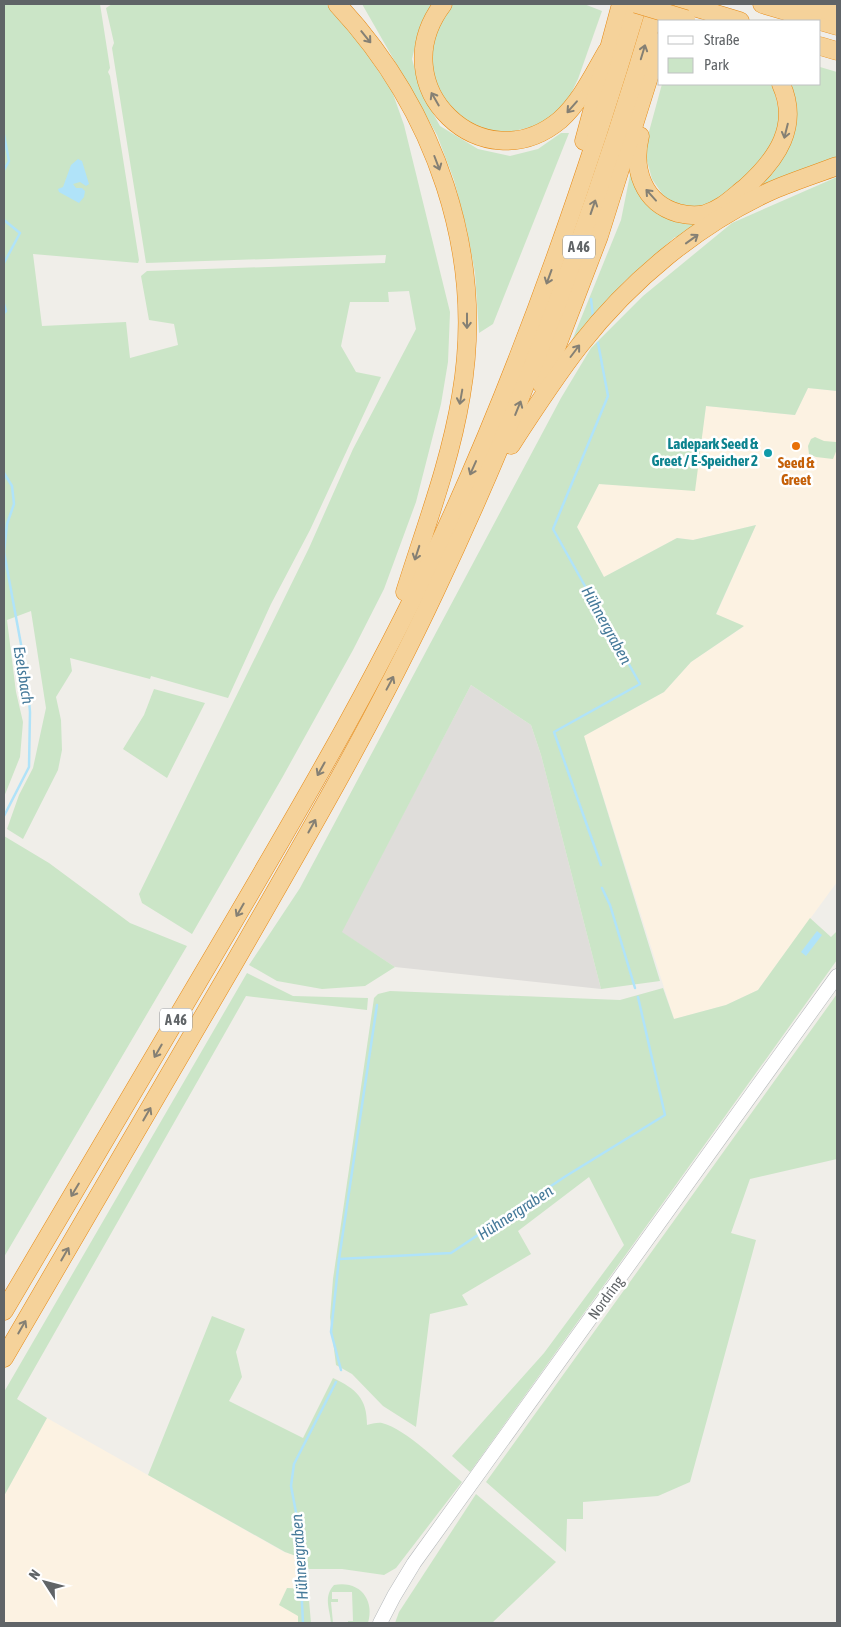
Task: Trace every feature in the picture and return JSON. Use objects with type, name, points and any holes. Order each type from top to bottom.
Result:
[{"type":"highway","points":[[337,4],[374,47],[392,72],[422,127],[446,187],[461,248],[465,281],[467,349],[462,396],[454,435],[389,646]]},
{"type":"highway","points":[[443,4],[426,33],[422,53],[425,78],[434,99],[445,114],[462,128],[481,136],[501,140],[522,138],[542,132],[559,120],[582,94],[607,51]]},
{"type":"highway","points":[[576,198],[576,168],[621,4]]},
{"type":"highway","points":[[637,4],[733,20]]},
{"type":"highway","name":"A 46","points":[[4,1310],[268,863],[389,646],[449,523],[493,423],[537,311],[576,198],[637,4]]},
{"type":"highway","name":"A 46","points":[[4,1358],[265,910],[342,773],[410,644],[484,485],[527,386],[580,245],[657,4]]},
{"type":"highway","points":[[666,20],[671,4]]},
{"type":"highway","points":[[762,4],[817,20]]},
{"type":"highway","points":[[806,4],[837,13]]},
{"type":"highway","points":[[821,21],[837,26]]},
{"type":"highway","points":[[821,46],[837,51]]},
{"type":"highway","points":[[528,420],[599,236],[658,48]]},
{"type":"highway","points":[[647,83],[642,128],[637,150],[637,166],[641,182],[649,195],[660,204],[671,211],[686,215],[702,214],[722,207],[771,162],[781,147],[788,128],[787,99],[781,85]]},
{"type":"highway","points":[[484,485],[587,337],[617,302],[672,253],[744,205],[773,190],[837,166]]},
{"type":"main road","name":"Nordring","points":[[380,1623],[414,1563],[837,976]]},
{"type":"shaded area","points":[[808,388],[837,391],[837,882],[758,990],[726,1005],[674,1019],[584,736],[664,692],[691,662],[743,627],[716,615],[756,525],[693,540],[677,538],[604,577],[577,527],[599,484],[694,490],[706,406],[795,415]]},
{"type":"shaded area","points":[[471,685],[531,725],[541,755],[601,989],[395,967],[341,932]]},
{"type":"shaded area","points":[[47,1418],[284,1552],[297,1556],[297,1589],[287,1588],[298,1616],[298,1623],[4,1623],[4,1496]]},
{"type":"green space","points":[[4,4],[100,4],[110,68],[108,72],[139,260],[138,263],[33,254],[42,326],[126,322],[130,358],[178,345],[174,324],[149,320],[141,276],[147,271],[385,263],[386,255],[146,263],[112,48],[114,43],[106,8],[112,4],[326,4],[347,25],[392,91],[404,125],[450,312],[448,362],[441,404],[416,502],[384,589],[353,650],[282,778],[192,934],[142,903],[139,894],[309,548],[353,449],[416,329],[409,291],[388,292],[389,302],[350,302],[341,346],[356,372],[381,377],[310,530],[271,604],[228,698],[151,676],[150,679],[70,658],[72,671],[56,697],[61,720],[62,750],[58,770],[23,839],[7,829],[19,795],[33,768],[46,708],[31,611],[7,620],[16,692],[23,722],[20,757],[4,797]]},
{"type":"green space","points":[[362,4],[432,4],[419,30],[412,59],[421,91],[440,126],[478,149],[510,156],[538,149],[561,133],[569,133],[493,324],[479,333],[475,273],[467,230],[454,180],[437,135]]},
{"type":"green space","points":[[452,4],[584,4],[602,11],[578,79],[566,104],[539,125],[502,134],[470,126],[445,107],[430,73],[433,35]]},
{"type":"green space","points":[[821,67],[837,72],[837,161],[743,199],[771,171],[787,151],[796,127],[794,99],[789,85],[821,85]]},
{"type":"green space","points":[[662,85],[773,85],[780,117],[772,148],[728,195],[696,210],[679,206],[665,198],[652,179],[644,150]]},
{"type":"green space","points":[[631,170],[641,189],[707,220],[682,238],[675,237],[625,281],[583,327],[569,348],[621,220]]},
{"type":"green space","points":[[837,177],[837,391],[808,388],[795,415],[706,406],[695,491],[599,484],[577,527],[604,577],[677,538],[693,540],[756,525],[716,614],[744,626],[691,662],[664,692],[584,736],[660,981],[601,989],[541,755],[531,725],[471,685],[342,932],[395,967],[365,986],[322,989],[277,981],[249,965],[300,888],[561,398],[591,348],[643,296],[732,223]]},
{"type":"green space","points":[[815,437],[824,441],[836,442],[837,449],[833,459],[816,457],[809,454],[808,446],[811,439]]},
{"type":"green space","points":[[154,689],[205,703],[167,778],[123,749],[144,715]]},
{"type":"green space","points":[[4,836],[49,863],[130,923],[187,946],[4,1257]]},
{"type":"green space","points":[[810,918],[831,937],[837,931],[837,960],[470,1472],[452,1456],[544,1353],[624,1245],[589,1177],[518,1231],[531,1254],[462,1295],[468,1305],[430,1314],[416,1427],[383,1406],[352,1374],[336,1365],[330,1317],[333,1279],[374,998],[378,994],[390,991],[620,1000],[663,988],[674,1019],[726,1005],[758,990]]},
{"type":"green space","points":[[247,973],[293,996],[368,998],[367,1010],[246,996],[17,1399],[47,1418],[4,1496],[4,1392]]},
{"type":"green space","points":[[837,994],[837,1159],[750,1179],[731,1233],[756,1240],[690,1482],[658,1496],[583,1502],[583,1519],[567,1519],[566,1552],[486,1482]]},
{"type":"green space","points":[[212,1316],[245,1329],[236,1352],[242,1377],[229,1401],[303,1438],[333,1378],[348,1386],[359,1396],[365,1408],[367,1425],[382,1423],[402,1433],[413,1440],[462,1482],[396,1568],[384,1575],[342,1569],[297,1569],[296,1556],[285,1552],[148,1475]]},
{"type":"green space","points":[[476,1494],[556,1562],[492,1623],[395,1623],[399,1612]]},
{"type":"green space","points":[[343,1584],[351,1586],[363,1594],[369,1607],[368,1623],[348,1623],[348,1621],[353,1621],[352,1592],[332,1592],[332,1599],[338,1599],[338,1602],[331,1602],[333,1623],[331,1623],[328,1599],[334,1585]]},
{"type":"green space","points":[[287,1588],[308,1589],[311,1623],[298,1623],[298,1616],[279,1605]]},
{"type":"water","points":[[78,159],[82,161],[89,184],[86,186],[80,182],[73,184],[76,188],[82,188],[85,191],[84,197],[79,203],[59,192],[58,189],[63,187],[71,165]]},
{"type":"water","points":[[817,931],[822,935],[806,956],[801,952]]},
{"type":"waterway","name":"Eselsbach","points":[[4,135],[9,161],[4,170]]},
{"type":"waterway","name":"Eselsbach","points":[[4,220],[20,233],[4,263]]},
{"type":"waterway","name":"Hühnergraben","points":[[591,299],[593,317]]},
{"type":"waterway","name":"Eselsbach","points":[[4,304],[6,311],[4,313]]},
{"type":"waterway","name":"Hühnergraben","points":[[598,343],[608,396],[553,529],[640,684],[554,732],[601,865]]},
{"type":"waterway","name":"Eselsbach","points":[[4,473],[12,486],[14,504],[7,524],[4,552],[27,677],[30,712],[29,767],[4,816]]},
{"type":"waterway","name":"Hühnergraben","points":[[602,888],[610,905],[635,988]]},
{"type":"waterway","name":"Hühnergraben","points":[[341,1370],[331,1332],[339,1259],[451,1253],[566,1176],[665,1115],[638,997]]},
{"type":"waterway","points":[[339,1259],[377,1005]]},
{"type":"waterway","name":"Hühnergraben","points":[[303,1623],[298,1523],[291,1486],[294,1464],[336,1382]]},
{"type":"place","name":"Seed & Greet","points":[[796,446]]},
{"type":"place","name":"Ladepark Seed & Greet / E-Speicher 2","points":[[768,453]]}]
